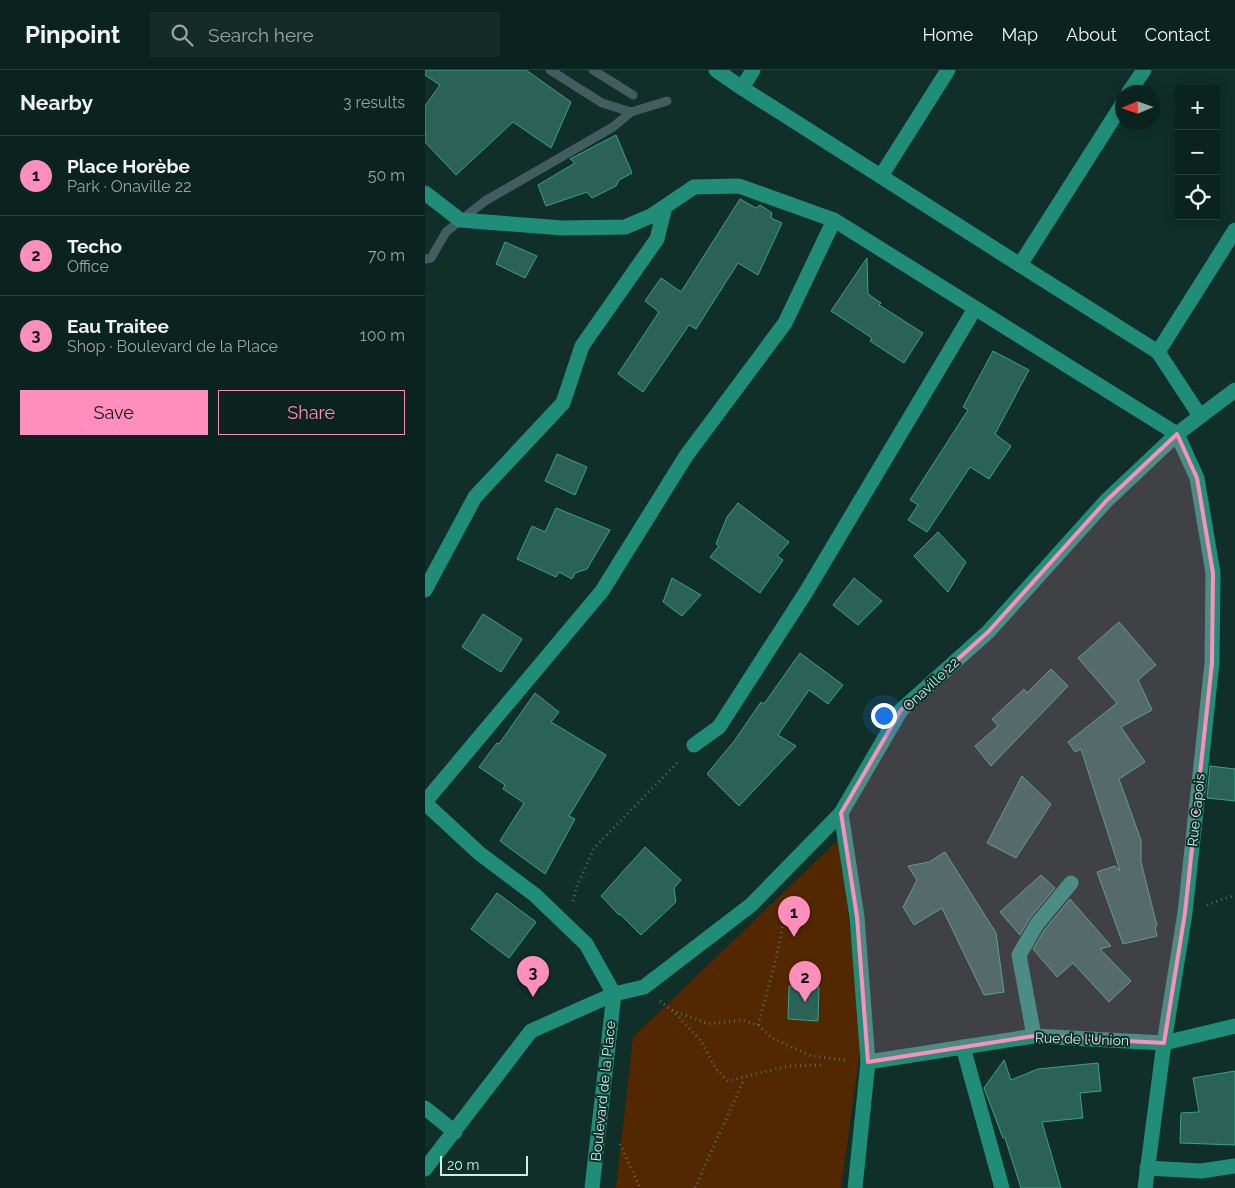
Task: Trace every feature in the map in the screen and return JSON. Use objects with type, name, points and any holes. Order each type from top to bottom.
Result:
[{"type":"street","points":[[716,70],[1158,352],[1200,416]]},
{"type":"street","points":[[742,88],[753,70]]},
{"type":"street","points":[[881,176],[947,70]]},
{"type":"street","points":[[1133,85],[1143,70]]},
{"type":"street","points":[[1020,265],[1115,116]]},
{"type":"street","points":[[425,193],[460,220],[563,228],[625,227],[665,207],[694,187],[739,186],[834,220],[974,310],[1177,434]]},
{"type":"street","points":[[425,590],[475,497],[563,403],[582,346],[657,239],[665,207]]},
{"type":"street","points":[[614,994],[586,944],[535,895],[479,853],[425,802],[603,591],[686,456],[785,324],[834,220]]},
{"type":"street","points":[[1158,352],[1235,230]]},
{"type":"street","points":[[694,744],[719,727],[806,592],[974,310]]},
{"type":"street","name":"Onaville 22","points":[[425,1169],[531,1031],[614,994],[645,987],[751,904],[841,812],[901,710],[988,632],[1106,501],[1177,434],[1235,390]]},
{"type":"street","name":"Rue Capois","points":[[1145,1188],[1164,1043],[1185,913],[1212,663],[1213,573],[1197,478],[1177,434]]},
{"type":"street","points":[[841,812],[857,917],[869,1062],[855,1188]]},
{"type":"street","points":[[1034,1036],[1019,955],[1037,924],[1071,883]]},
{"type":"street","name":"Boulevard de la Place","points":[[592,1188],[614,994]]},
{"type":"street","name":"Rue de l'Union","points":[[869,1062],[1034,1036],[1164,1043],[1235,1026]]},
{"type":"street","points":[[963,1048],[1002,1188]]},
{"type":"street","points":[[425,1108],[455,1132]]},
{"type":"street","points":[[1147,1168],[1201,1171],[1235,1166]]},
{"type":"path","points":[[567,926],[577,886],[594,848],[694,744]]},
{"type":"path","points":[[758,1026],[777,954],[787,904],[787,868]]},
{"type":"path","points":[[645,987],[701,1041],[716,1069],[728,1081],[787,1066],[823,1065]]},
{"type":"path","points":[[671,1010],[709,1024],[742,1020],[758,1026],[772,1038],[811,1056],[869,1062]]},
{"type":"path","points":[[695,1188],[745,1078]]},
{"type":"highlighted area","points":[[1177,434],[1197,478],[1213,573],[1212,663],[1185,913],[1164,1043],[1034,1036],[868,1062],[857,917],[841,813],[901,710],[988,632],[1106,501]]},
{"type":"shaded area","points":[[840,838],[862,1036],[841,1188],[616,1188],[633,1037]]},
{"type":"building","points":[[425,70],[526,70],[571,102],[551,148],[513,122],[456,175],[425,142],[425,106],[440,85],[425,75]]},
{"type":"building","points":[[616,135],[632,173],[619,180],[616,186],[592,198],[587,192],[546,206],[538,185],[575,163],[570,159]]},
{"type":"building","points":[[740,199],[756,208],[760,205],[772,213],[771,218],[782,223],[758,275],[738,263],[696,329],[689,325],[643,392],[618,374],[659,312],[645,301],[661,278],[681,292]]},
{"type":"building","points":[[505,242],[537,256],[525,278],[496,264]]},
{"type":"building","points":[[867,258],[868,294],[881,303],[879,305],[923,333],[904,363],[870,341],[872,338],[831,311]]},
{"type":"building","points":[[993,351],[1029,370],[995,434],[1011,446],[989,479],[970,467],[927,532],[908,520],[918,505],[910,500],[968,410],[963,407]]},
{"type":"building","points":[[557,454],[587,467],[575,495],[545,481]]},
{"type":"building","points":[[738,503],[789,542],[777,556],[783,560],[760,593],[710,557],[719,546],[716,544],[727,517]]},
{"type":"building","points":[[556,508],[610,530],[587,569],[575,573],[572,579],[559,572],[556,577],[517,559],[532,526],[545,532]]},
{"type":"building","points":[[938,532],[966,562],[948,592],[914,556]]},
{"type":"building","points":[[672,578],[701,595],[682,616],[663,602]]},
{"type":"building","points":[[854,578],[882,601],[858,625],[833,605]]},
{"type":"building","points":[[483,614],[522,639],[501,672],[462,647]]},
{"type":"building","points":[[1119,622],[1156,665],[1138,680],[1152,710],[1121,727],[1145,762],[1119,779],[1141,840],[1141,862],[1157,926],[1155,927],[1157,936],[1123,944],[1097,872],[1115,866],[1120,871],[1081,749],[1075,752],[1068,742],[1117,703],[1078,658]]},
{"type":"building","points":[[800,653],[843,685],[828,704],[809,690],[778,735],[796,746],[739,806],[707,774],[735,740],[761,702],[764,704]]},
{"type":"building","points":[[1051,669],[1068,686],[991,766],[975,746],[998,726],[992,719],[1024,689],[1027,693]]},
{"type":"building","points":[[535,693],[559,712],[551,722],[606,755],[569,816],[575,819],[545,874],[500,841],[524,803],[503,789],[505,785],[479,767],[497,743],[499,744]]},
{"type":"building","points":[[1210,766],[1235,769],[1235,801],[1207,798]]},
{"type":"building","points":[[1022,776],[1051,804],[1016,858],[987,843]]},
{"type":"building","points":[[645,847],[681,880],[674,888],[676,902],[641,935],[601,896]]},
{"type":"building","points":[[945,852],[996,933],[1004,992],[984,995],[942,908],[914,925],[903,907],[917,880],[908,866],[929,862]]},
{"type":"building","points":[[1041,875],[1055,888],[1030,918],[1020,935],[1000,912]]},
{"type":"building","points":[[497,893],[536,922],[509,958],[471,929]]},
{"type":"building","points":[[1070,899],[1111,946],[1100,949],[1131,981],[1109,1002],[1073,963],[1057,977],[1033,949],[1045,929]]},
{"type":"building","points":[[789,986],[819,987],[818,1021],[788,1019]]},
{"type":"building","points":[[1004,1060],[1011,1080],[1038,1069],[1098,1063],[1101,1091],[1080,1093],[1083,1118],[1042,1122],[1061,1188],[1021,1188],[1005,1138],[1003,1138],[984,1088]]},
{"type":"building","points":[[1235,1071],[1235,1145],[1180,1143],[1181,1113],[1199,1112],[1193,1078]]},
{"type":"waterway","points":[[550,70],[602,103],[631,112]]},
{"type":"waterway","points":[[593,70],[633,95]]},
{"type":"waterway","points":[[425,259],[431,258],[446,232],[485,201],[613,127],[631,112],[667,101]]},
{"type":"place","name":"Place Horèbe","points":[[794,937]]},
{"type":"place","name":"Eau Traitee","points":[[533,997]]},
{"type":"place","name":"Techo","points":[[805,1002]]}]
